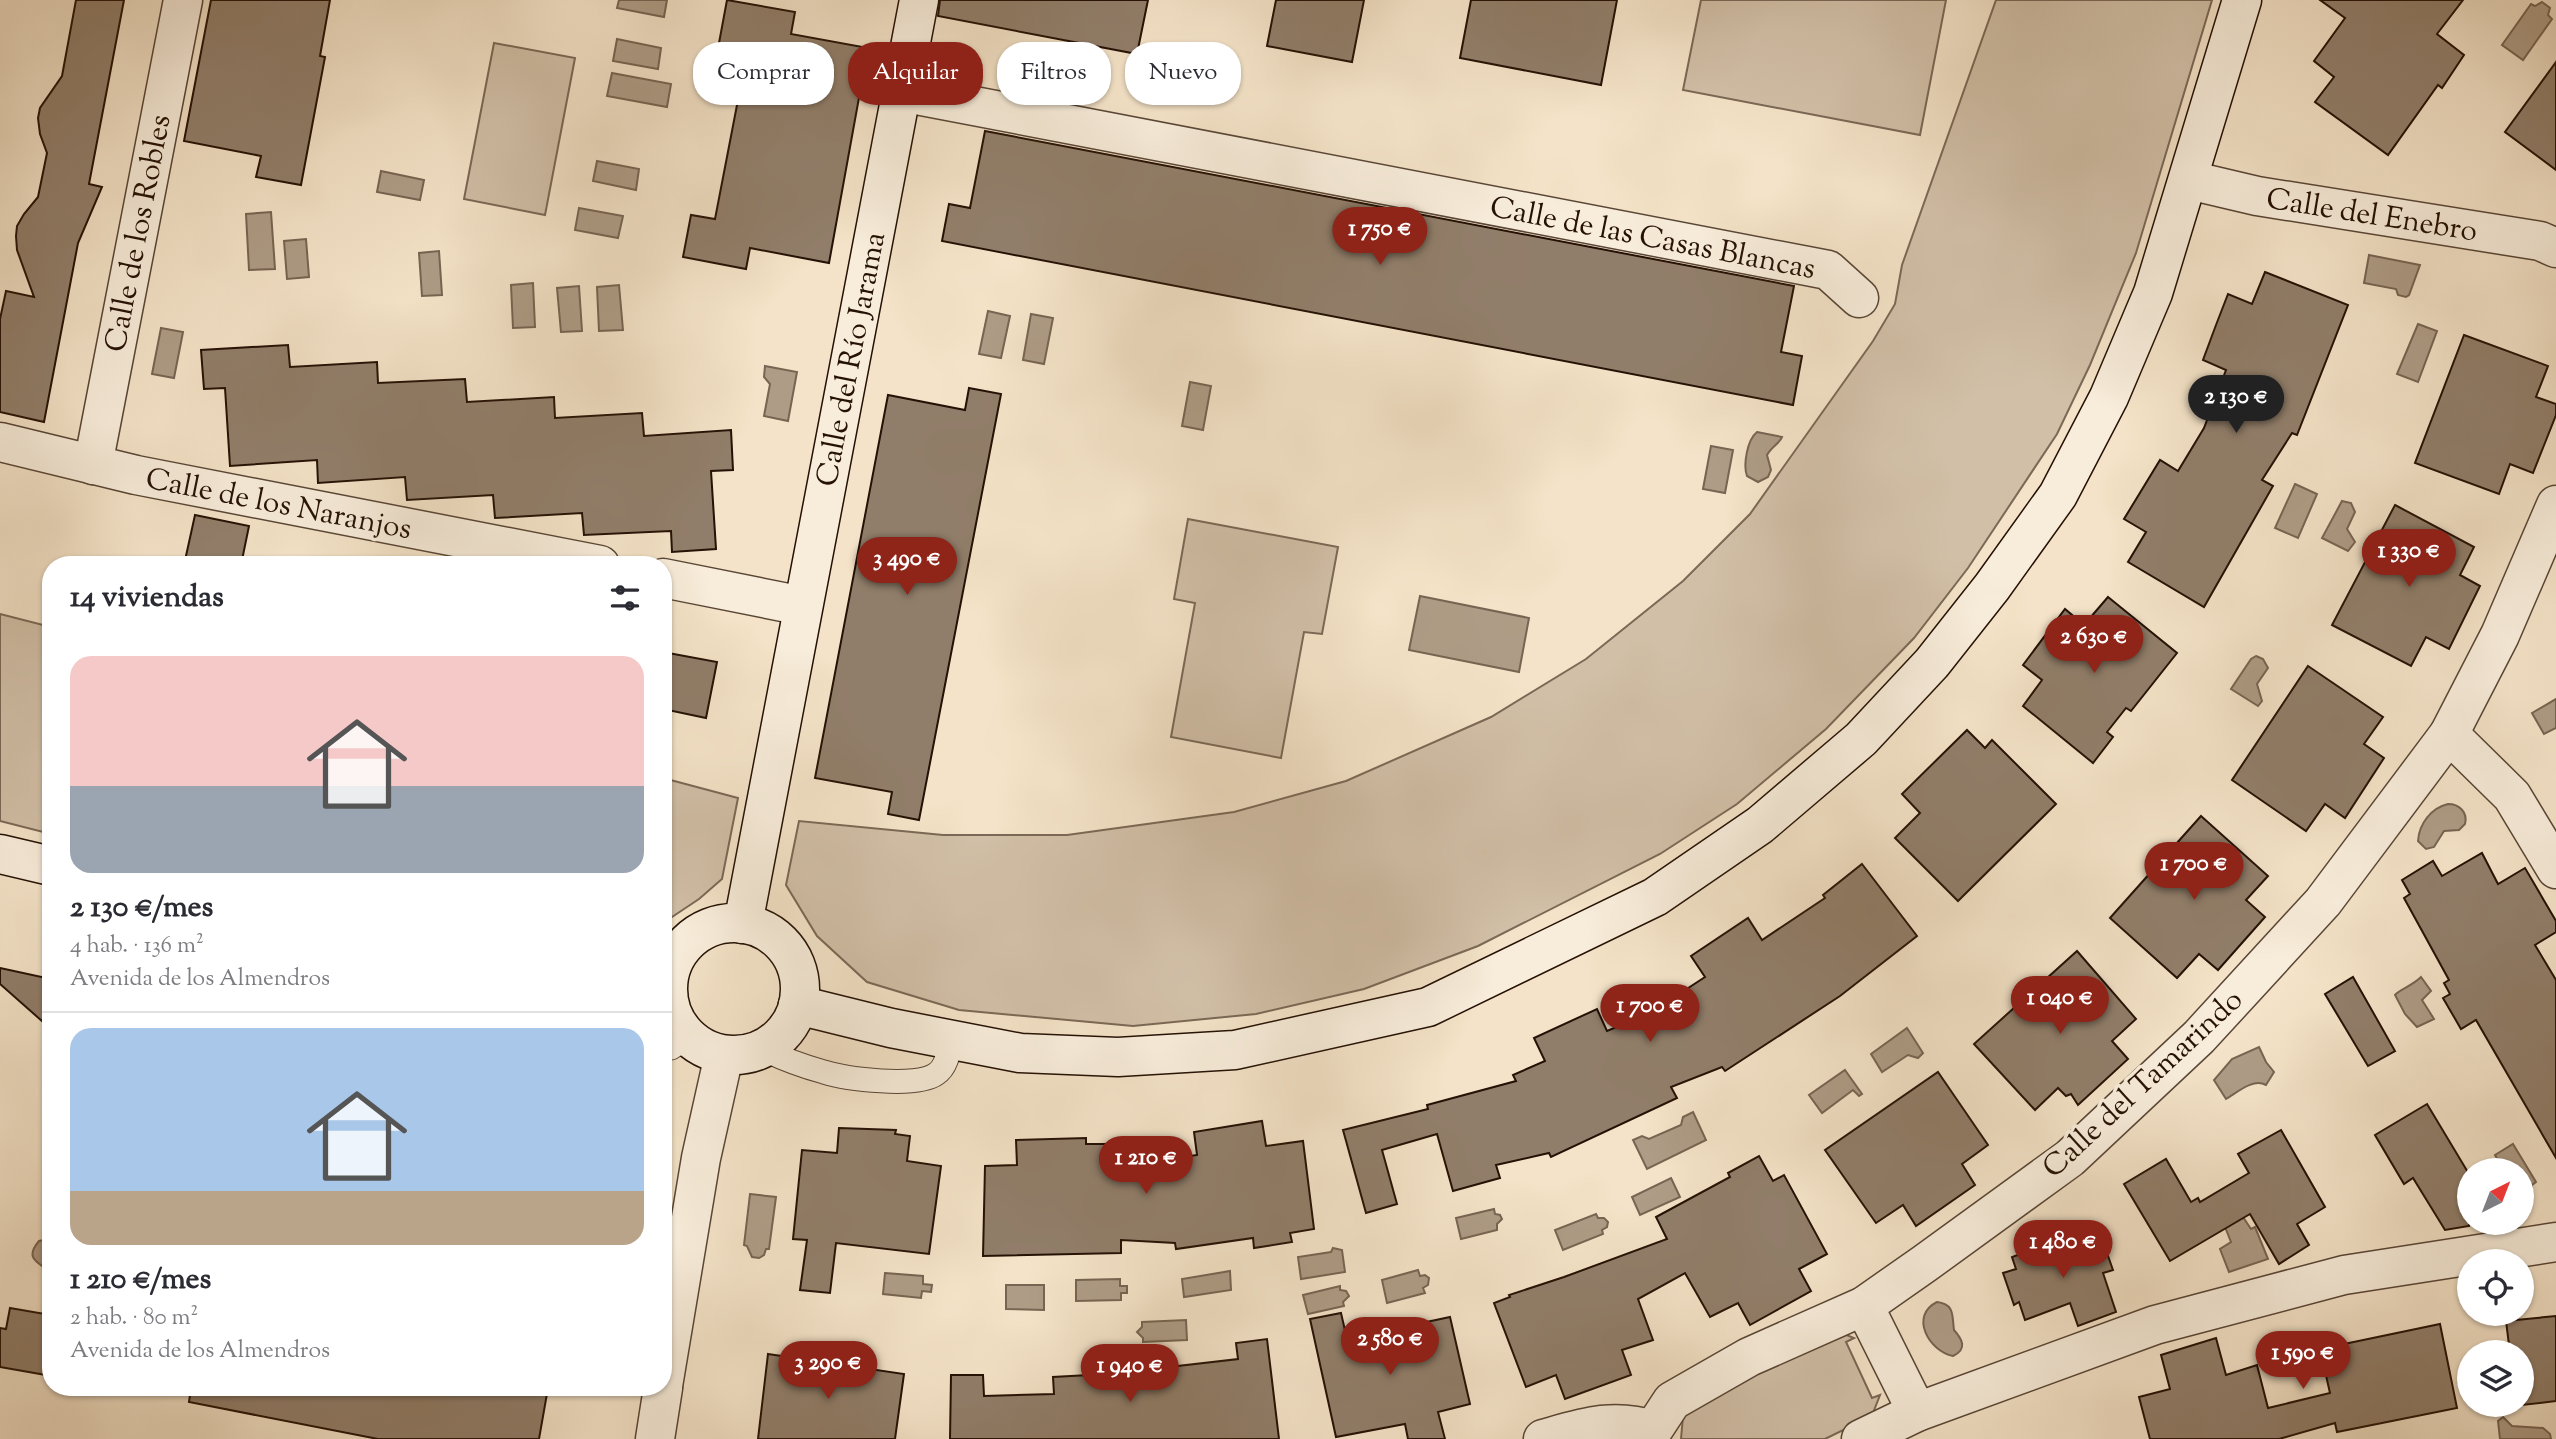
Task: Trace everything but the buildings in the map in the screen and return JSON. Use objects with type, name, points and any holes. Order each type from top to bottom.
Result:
[{"type":"street","name":"Calle de los Robles","points":[[93,465],[183,0]]},
{"type":"street","name":"Calle del Río Jarama","points":[[911,42],[919,0]]},
{"type":"street","points":[[798,1006],[891,1028],[1020,1053],[1118,1057],[1235,1050],[1428,1007],[1655,897],[1760,825],[1861,739],[1933,663],[2058,495],[2109,397],[2153,293],[2242,0]]},
{"type":"street","name":"Calle del Río Jarama","points":[[743,924],[899,105]]},
{"type":"street","name":"Calle de las Casas Blancas","points":[[969,105],[1828,270],[1859,298]]},
{"type":"street","name":"Calle del Enebro","points":[[2189,180],[2257,196],[2540,241],[2556,247]]},
{"type":"street","name":"Calle de los Naranjos","points":[[0,442],[93,465],[554,556]]},
{"type":"street","name":"Calle del Tamarindo","points":[[1543,1439],[1611,1422],[1636,1424],[1655,1434],[1672,1401],[1749,1357],[1864,1306],[2070,1158],[2199,1037],[2323,902],[2449,734],[2500,635],[2556,505]]},
{"type":"street","points":[[672,580],[803,606]]},
{"type":"street","points":[[2449,734],[2512,796],[2556,869]]},
{"type":"street","points":[[0,854],[42,864]]},
{"type":"street","points":[[672,964],[681,949],[694,936],[725,924],[743,924],[772,935],[784,946],[793,959],[800,990],[798,1006],[791,1024],[779,1038],[762,1049],[744,1055],[724,1055],[676,1042],[676,1020],[672,1009]]},
{"type":"street","points":[[672,1333],[701,1158],[724,1055]]},
{"type":"street","points":[[1861,1439],[1917,1412],[2155,1325],[2344,1275],[2556,1242]]},
{"type":"street","points":[[1864,1306],[1917,1412]]},
{"type":"street","points":[[654,1439],[661,1396]]},
{"type":"lane","points":[[762,1049],[792,1063],[828,1074],[881,1080],[919,1080],[937,1074],[946,1061],[951,1040]]},
{"type":"shaded area","points":[[619,0],[667,0],[664,17],[617,8]]},
{"type":"shaded area","points":[[1701,0],[1946,0],[1920,135],[1683,90]]},
{"type":"shaded area","points":[[1996,0],[2212,0],[2136,253],[2090,365],[2057,434],[1968,568],[1914,638],[1826,729],[1737,804],[1660,854],[1478,946],[1364,989],[1256,1014],[1133,1026],[959,1010],[867,982],[817,936],[786,885],[799,821],[943,835],[1067,835],[1234,812],[1346,781],[1491,717],[1586,659],[1683,581],[1750,514],[1873,341],[1895,304],[1902,265]]},
{"type":"shaded area","points":[[2542,2],[2550,8],[2548,15],[2552,19],[2523,60],[2502,45],[2531,4],[2535,6]]},
{"type":"shaded area","points":[[617,39],[661,48],[658,69],[613,61]]},
{"type":"shaded area","points":[[494,43],[575,58],[545,215],[464,199]]},
{"type":"shaded area","points":[[612,73],[671,84],[667,107],[607,96]]},
{"type":"shaded area","points":[[597,161],[639,169],[636,190],[593,181]]},
{"type":"shaded area","points":[[381,171],[424,180],[420,200],[377,192]]},
{"type":"shaded area","points":[[579,208],[623,216],[618,238],[575,230]]},
{"type":"shaded area","points":[[271,212],[275,269],[249,270],[246,214]]},
{"type":"shaded area","points":[[306,239],[309,277],[287,279],[284,241]]},
{"type":"shaded area","points":[[439,251],[442,295],[422,296],[419,253]]},
{"type":"shaded area","points":[[2369,255],[2420,265],[2409,295],[2398,295],[2396,289],[2364,283]]},
{"type":"shaded area","points":[[533,283],[535,327],[513,328],[511,285]]},
{"type":"shaded area","points":[[619,285],[623,330],[599,331],[597,287]]},
{"type":"shaded area","points":[[579,286],[582,331],[561,332],[557,288]]},
{"type":"shaded area","points":[[988,311],[1010,316],[1001,358],[979,354]]},
{"type":"shaded area","points":[[1031,314],[1053,318],[1044,364],[1023,360]]},
{"type":"shaded area","points":[[2418,324],[2437,331],[2418,382],[2397,374]]},
{"type":"shaded area","points":[[161,328],[183,332],[174,378],[152,374]]},
{"type":"shaded area","points":[[765,366],[797,372],[788,421],[764,416],[770,384],[764,377]]},
{"type":"shaded area","points":[[1190,382],[1211,386],[1203,430],[1182,426]]},
{"type":"shaded area","points":[[1757,432],[1782,437],[1767,455],[1771,470],[1768,477],[1758,482],[1747,476],[1745,466],[1748,447]]},
{"type":"shaded area","points":[[1711,446],[1733,450],[1725,493],[1703,489]]},
{"type":"shaded area","points":[[2295,484],[2317,494],[2298,538],[2275,528]]},
{"type":"shaded area","points":[[2342,501],[2351,503],[2355,512],[2347,529],[2355,542],[2348,551],[2322,538]]},
{"type":"shaded area","points":[[1188,519],[1338,547],[1322,634],[1304,632],[1281,758],[1171,737],[1195,603],[1174,599]]},
{"type":"shaded area","points":[[1420,596],[1529,618],[1519,672],[1409,650]]},
{"type":"shaded area","points":[[0,614],[42,625],[42,832],[0,821]]},
{"type":"shaded area","points":[[2256,656],[2263,659],[2268,668],[2257,684],[2262,701],[2258,706],[2231,689],[2251,659]]},
{"type":"shaded area","points":[[2556,699],[2556,728],[2544,734],[2532,713]]},
{"type":"shaded area","points":[[672,780],[738,798],[722,879],[672,917]]},
{"type":"shaded area","points":[[2448,804],[2456,805],[2462,810],[2465,824],[2459,830],[2444,831],[2434,847],[2426,849],[2418,841],[2423,823],[2436,809]]},
{"type":"shaded area","points":[[2421,977],[2431,991],[2422,1000],[2434,1019],[2417,1027],[2405,1014],[2395,995]]},
{"type":"shaded area","points":[[1907,1028],[1923,1053],[1918,1058],[1908,1055],[1882,1072],[1871,1054]]},
{"type":"shaded area","points":[[2259,1047],[2274,1072],[2266,1085],[2256,1083],[2226,1099],[2214,1080],[2232,1059]]},
{"type":"shaded area","points":[[1845,1070],[1862,1094],[1859,1096],[1853,1090],[1822,1113],[1809,1095]]},
{"type":"shaded area","points":[[1693,1112],[1706,1140],[1647,1169],[1633,1140],[1642,1136],[1649,1139],[1681,1125],[1683,1117]]},
{"type":"shaded area","points":[[2513,1144],[2521,1158],[2497,1158],[2495,1155]]},
{"type":"shaded area","points":[[1671,1178],[1680,1197],[1640,1215],[1632,1197]]},
{"type":"shaded area","points":[[750,1194],[776,1197],[769,1249],[759,1258],[752,1257],[744,1245]]},
{"type":"shaded area","points":[[1494,1209],[1495,1214],[1502,1219],[1497,1224],[1497,1230],[1461,1239],[1456,1218]]},
{"type":"shaded area","points":[[1596,1214],[1598,1218],[1604,1218],[1608,1222],[1607,1227],[1602,1230],[1603,1234],[1563,1250],[1555,1230]]},
{"type":"shaded area","points":[[2243,1217],[2251,1229],[2255,1227],[2268,1259],[2229,1272],[2220,1249],[2231,1242],[2225,1227]]},
{"type":"shaded area","points":[[42,1240],[42,1266],[33,1257],[34,1247]]},
{"type":"shaded area","points":[[1333,1248],[1342,1250],[1345,1272],[1301,1279],[1298,1257],[1331,1252]]},
{"type":"shaded area","points":[[1418,1270],[1420,1276],[1429,1278],[1428,1285],[1423,1288],[1425,1293],[1387,1303],[1382,1280]]},
{"type":"shaded area","points":[[1230,1271],[1231,1290],[1184,1297],[1182,1279]]},
{"type":"shaded area","points":[[885,1273],[923,1276],[923,1284],[932,1285],[931,1292],[922,1291],[921,1298],[883,1294]]},
{"type":"shaded area","points":[[1120,1279],[1120,1286],[1127,1286],[1127,1293],[1121,1293],[1121,1300],[1076,1301],[1076,1280]]},
{"type":"shaded area","points":[[1006,1285],[1044,1285],[1044,1310],[1006,1309]]},
{"type":"shaded area","points":[[1340,1286],[1340,1290],[1346,1291],[1349,1296],[1343,1302],[1344,1306],[1308,1314],[1303,1295]]},
{"type":"shaded area","points":[[1937,1302],[1950,1308],[1954,1330],[1961,1340],[1961,1350],[1953,1356],[1936,1347],[1923,1324],[1929,1308]]},
{"type":"shaded area","points":[[1186,1320],[1187,1340],[1143,1342],[1137,1332],[1142,1327],[1142,1322]]},
{"type":"shaded area","points":[[1844,1334],[1854,1338],[1846,1342],[1872,1398],[1880,1395],[1873,1413],[1866,1419],[1825,1439],[1681,1439],[1683,1416],[1692,1402]]},
{"type":"shaded area","points":[[2503,1417],[2512,1426],[2543,1428],[2550,1434],[2551,1439],[2500,1439],[2498,1421]]}]
